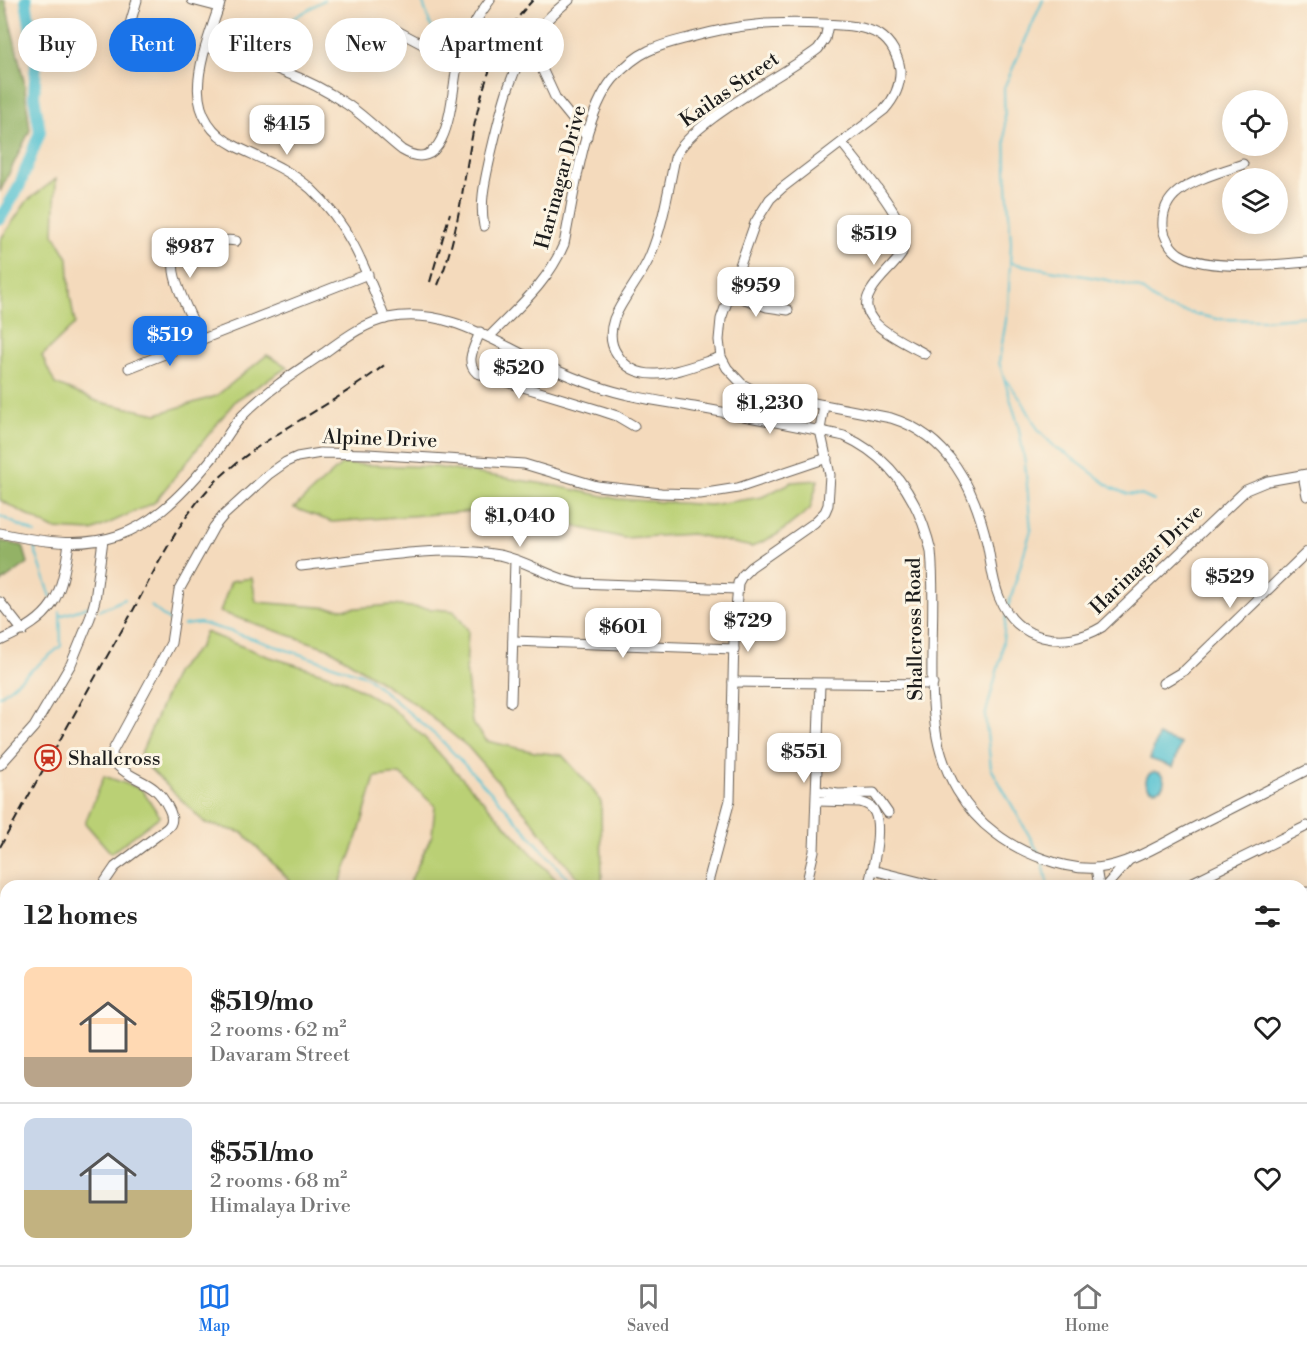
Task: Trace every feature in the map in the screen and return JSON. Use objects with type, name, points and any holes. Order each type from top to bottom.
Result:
[{"type":"street","points":[[132,18],[137,0]]},
{"type":"street","points":[[192,0],[220,3],[198,82],[200,107],[209,127],[224,140],[278,167],[309,187],[325,203],[345,227],[368,274],[385,319]]},
{"type":"street","points":[[478,18],[490,0]]},
{"type":"street","points":[[549,18],[569,0]]},
{"type":"street","name":"Harinagar Drive","points":[[484,335],[543,283],[559,256],[564,244],[594,112],[614,79],[628,64],[648,51],[672,42],[741,25],[771,23],[859,27],[878,34],[893,49],[900,71],[898,88],[891,103],[867,125],[782,188],[762,210],[750,236],[719,328],[721,357],[734,377],[749,388],[765,394],[902,421],[921,430],[937,444],[965,479],[985,535],[995,587],[1002,603],[1015,621],[1024,628],[1051,639],[1074,640],[1102,627],[1246,490],[1268,481],[1305,474]]},
{"type":"street","name":"Kailas Street","points":[[721,357],[668,373],[643,374],[627,366],[618,356],[612,342],[613,322],[619,308],[645,267],[656,240],[675,158],[681,146],[710,122],[818,49],[825,39],[828,25]]},
{"type":"street","points":[[206,47],[275,68],[318,87],[350,106],[402,150],[415,154],[432,151],[443,140],[457,72]]},
{"type":"street","points":[[484,226],[482,201],[498,122],[514,72]]},
{"type":"street","points":[[543,72],[556,99],[587,137]]},
{"type":"street","points":[[843,143],[894,214],[904,235],[904,248],[901,255],[869,294],[867,306],[869,313],[876,325],[925,354]]},
{"type":"street","points":[[1242,164],[1180,190],[1169,201],[1162,220],[1168,242],[1180,255],[1222,265],[1307,262]]},
{"type":"street","points":[[202,340],[176,281],[174,262],[180,257],[212,244],[229,240],[236,241]]},
{"type":"street","points":[[129,369],[368,274]]},
{"type":"street","points":[[731,294],[767,307],[788,310]]},
{"type":"street","name":"Shallcross Road","points":[[0,533],[69,543],[104,540],[132,531],[164,508],[210,462],[237,423],[255,403],[351,334],[385,319],[414,315],[433,316],[484,335],[564,373],[622,394],[820,430],[844,436],[868,448],[897,476],[909,492],[928,538],[932,562],[934,719],[942,756],[959,792],[976,816],[1008,843],[1023,851],[1065,864],[1096,868],[1130,859],[1307,770]]},
{"type":"street","points":[[484,335],[471,360],[471,365],[477,373],[617,416],[634,426]]},
{"type":"street","points":[[709,880],[730,800],[737,589],[742,576],[814,523],[825,512],[830,475],[820,430],[824,405]]},
{"type":"street","name":"Alpine Drive","points":[[106,880],[115,867],[166,830],[171,823],[171,813],[162,795],[152,786],[117,765],[112,752],[171,643],[179,590],[214,527],[223,516],[269,474],[286,462],[309,454],[336,453],[524,464],[597,486],[661,493],[700,494],[738,488],[827,458]]},
{"type":"street","points":[[1305,474],[1307,496]]},
{"type":"street","points":[[0,765],[34,727],[71,664],[95,600],[104,540]]},
{"type":"street","points":[[0,640],[23,631],[45,614],[54,603],[63,580],[69,543]]},
{"type":"street","points":[[301,566],[442,551],[498,555],[577,583],[737,589]]},
{"type":"street","points":[[1164,683],[1185,670],[1307,552]]},
{"type":"street","points":[[511,702],[515,560]]},
{"type":"street","points":[[0,602],[23,631]]},
{"type":"street","points":[[513,641],[734,650]]},
{"type":"street","points":[[733,682],[933,684]]},
{"type":"street","points":[[807,880],[814,851],[820,684]]},
{"type":"street","points":[[817,790],[838,794],[874,793],[888,813]]},
{"type":"street","points":[[817,801],[860,802],[873,809],[877,820],[873,870],[870,880]]},
{"type":"street","points":[[1197,880],[1307,826]]},
{"type":"street","points":[[1111,880],[1130,859]]},
{"type":"street","points":[[1096,868],[1098,880]]},
{"type":"street","points":[[873,870],[912,880]]},
{"type":"green space","points":[[0,0],[5,0],[18,55],[18,72],[22,72],[24,81],[30,130],[0,192]]},
{"type":"green space","points":[[56,179],[54,234],[68,258],[70,295],[75,324],[42,356],[55,384],[99,402],[157,414],[216,396],[267,355],[288,367],[236,400],[154,503],[92,531],[53,529],[0,500],[0,240],[27,201]]},
{"type":"green space","points":[[342,464],[435,467],[551,485],[618,499],[710,505],[762,497],[792,482],[818,480],[810,509],[778,534],[752,547],[692,534],[624,538],[501,509],[332,522],[294,508]]},
{"type":"green space","points":[[0,541],[23,546],[28,563],[0,583]]},
{"type":"green space","points":[[252,578],[256,602],[345,609],[391,605],[454,611],[468,630],[466,669],[472,723],[487,741],[535,752],[562,755],[591,787],[601,802],[602,880],[582,880],[574,874],[528,816],[468,747],[414,703],[330,649],[220,612],[231,581]]},
{"type":"green space","points":[[205,632],[267,656],[342,679],[389,706],[424,737],[556,880],[411,880],[432,835],[435,806],[400,774],[375,777],[358,836],[341,880],[289,880],[243,833],[205,823],[139,758],[176,671],[200,646]]},
{"type":"green space","points":[[104,776],[141,789],[160,816],[111,853],[85,823]]},
{"type":"water","points":[[1158,736],[1181,744],[1173,767],[1150,759]]},
{"type":"water","points":[[1155,772],[1161,775],[1164,781],[1161,787],[1155,790],[1149,787],[1146,781],[1149,775]]},
{"type":"waterway","points":[[0,219],[19,187],[40,132],[34,96],[36,64],[26,0]]},
{"type":"waterway","points":[[294,18],[324,0]]},
{"type":"waterway","points":[[422,0],[428,18]]},
{"type":"waterway","points":[[1008,607],[1031,530],[1025,463],[1018,424],[999,362],[1008,308],[1011,243],[1004,88],[1043,0]]},
{"type":"waterway","points":[[1011,263],[1139,288],[1164,307],[1217,319],[1263,320],[1307,316]]},
{"type":"waterway","points":[[1006,380],[1022,401],[1039,431],[1057,449],[1112,488],[1127,494],[1141,495],[1154,501]]},
{"type":"waterway","points":[[0,516],[35,533]]},
{"type":"waterway","points":[[34,547],[51,597]]},
{"type":"waterway","points":[[100,610],[125,599]]},
{"type":"waterway","points":[[151,606],[171,622]]},
{"type":"waterway","points":[[60,616],[88,607]]},
{"type":"waterway","points":[[0,696],[61,646],[60,612]]},
{"type":"waterway","points":[[1006,615],[1001,657],[985,716],[991,768],[1040,855]]},
{"type":"waterway","points":[[184,625],[200,623],[229,631],[366,676],[441,740],[505,807],[569,880]]},
{"type":"waterway","points":[[1043,863],[1047,880]]},
{"type":"railway","points":[[438,285],[459,212],[480,100],[492,64],[509,31],[533,0]]},
{"type":"railway","points":[[430,282],[450,213]]},
{"type":"railway","points":[[0,847],[168,546],[190,512],[215,482],[255,449],[366,379],[387,363]]},
{"type":"place","name":"Shallcross","points":[[48,758]]}]
